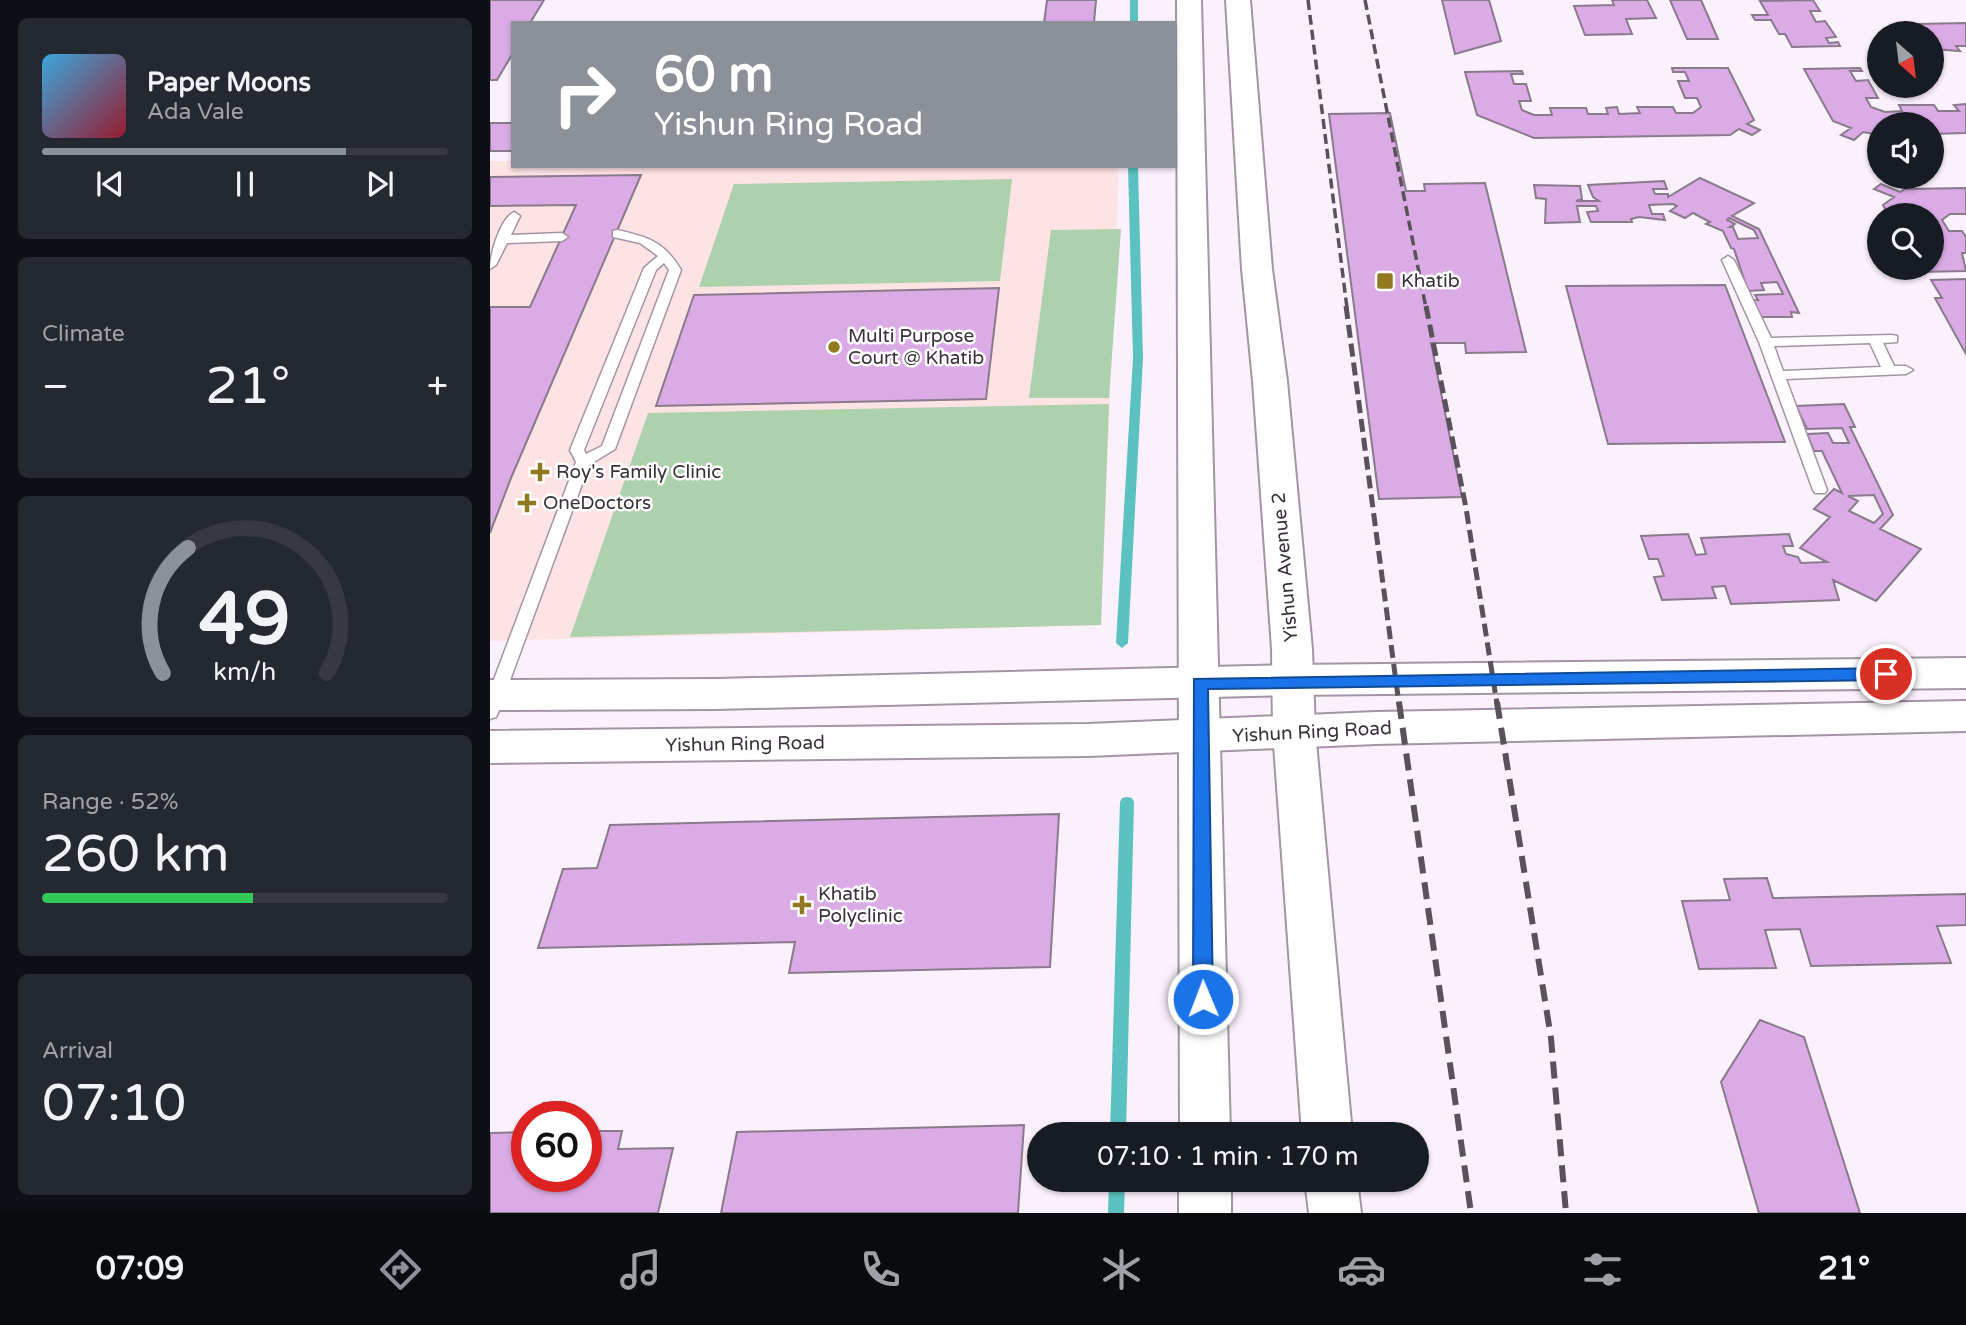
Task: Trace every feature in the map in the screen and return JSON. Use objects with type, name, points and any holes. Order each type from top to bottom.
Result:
[{"type":"main road","points":[[1189,0],[1205,1122]]},
{"type":"main road","name":"Yishun Avenue 2","points":[[1238,0],[1257,269],[1270,381],[1294,731],[1326,1122]]},
{"type":"main road","points":[[492,701],[1292,680],[1966,673]]},
{"type":"main road","name":"Yishun Ring Road","points":[[490,747],[1199,737],[1294,731],[1966,716]]},
{"type":"main road","points":[[1205,1192],[1205,1213]]},
{"type":"main road","points":[[1332,1192],[1335,1213]]},
{"type":"lane","points":[[490,265],[514,216]]},
{"type":"lane","points":[[492,701],[583,462],[608,449],[675,270],[667,256],[648,240],[617,234]]},
{"type":"lane","points":[[503,239],[562,237]]},
{"type":"lane","points":[[583,462],[577,450],[650,268],[667,256]]},
{"type":"lane","points":[[1728,260],[1766,342],[1820,490]]},
{"type":"lane","points":[[1766,342],[1892,339]]},
{"type":"lane","points":[[1875,340],[1890,371]]},
{"type":"lane","points":[[1778,375],[1906,370]]},
{"type":"shaded area","points":[[490,161],[511,161],[511,168],[1119,168],[1101,625],[490,641]]},
{"type":"green space","points":[[1012,179],[1000,281],[699,287],[734,184]]},
{"type":"green space","points":[[1121,229],[1109,398],[1029,398],[1051,230]]},
{"type":"green space","points":[[1109,404],[1101,625],[570,637],[648,413]]},
{"type":"building","points":[[490,0],[544,0],[531,21],[511,21],[511,56],[497,80],[490,80]]},
{"type":"building","points":[[1047,0],[1096,0],[1094,21],[1044,21]]},
{"type":"building","points":[[1442,0],[1489,0],[1501,41],[1455,54]]},
{"type":"building","points":[[1612,0],[1647,0],[1656,18],[1626,19],[1632,34],[1585,35],[1574,6],[1614,5]]},
{"type":"building","points":[[1670,0],[1701,0],[1718,39],[1687,39]]},
{"type":"building","points":[[1813,0],[1820,11],[1810,11],[1816,22],[1825,21],[1836,37],[1826,38],[1829,43],[1838,42],[1840,46],[1792,47],[1785,34],[1779,34],[1771,20],[1755,20],[1752,15],[1768,15],[1760,1]]},
{"type":"building","points":[[1944,23],[1966,23],[1966,46],[1956,46],[1960,51],[1944,50]]},
{"type":"building","points":[[1672,68],[1728,68],[1754,120],[1747,124],[1760,130],[1752,135],[1739,129],[1730,135],[1534,138],[1477,115],[1465,72],[1522,71],[1523,74],[1511,74],[1514,84],[1526,84],[1531,101],[1519,101],[1522,110],[1534,115],[1552,115],[1550,108],[1586,108],[1588,114],[1608,114],[1606,108],[1617,107],[1619,114],[1640,113],[1637,107],[1673,107],[1676,113],[1693,113],[1701,107],[1697,98],[1685,98],[1678,81],[1689,81],[1685,72],[1673,72]]},
{"type":"building","points":[[1860,68],[1862,71],[1850,71],[1856,81],[1867,80],[1866,98],[1871,107],[1885,112],[1867,112],[1867,133],[1863,132],[1854,140],[1841,135],[1851,128],[1833,121],[1804,69]]},
{"type":"building","points":[[1966,104],[1966,133],[1944,134],[1944,112],[1885,112],[1902,111],[1899,105],[1934,105],[1938,111],[1959,111],[1954,105]]},
{"type":"building","points":[[1390,113],[1406,191],[1425,191],[1424,184],[1485,183],[1526,352],[1466,353],[1465,343],[1431,343],[1462,497],[1379,499],[1329,114]]},
{"type":"building","points":[[490,123],[511,123],[511,151],[490,151]]},
{"type":"building","points":[[641,175],[490,533],[490,307],[530,307],[576,205],[490,206],[490,177]]},
{"type":"building","points":[[1700,178],[1754,203],[1732,216],[1759,229],[1799,313],[1791,312],[1792,317],[1757,317],[1750,300],[1758,300],[1755,295],[1783,294],[1777,282],[1761,283],[1764,290],[1748,291],[1734,249],[1723,231],[1706,224],[1710,222],[1693,213],[1685,218],[1670,211],[1677,206],[1673,204],[1649,205],[1652,214],[1663,214],[1665,220],[1639,217],[1631,219],[1632,222],[1591,222],[1587,212],[1598,211],[1596,206],[1577,206],[1580,222],[1545,223],[1546,199],[1536,198],[1534,185],[1580,186],[1582,199],[1576,201],[1599,201],[1593,197],[1588,185],[1664,181],[1667,189],[1653,189],[1655,194],[1668,194],[1668,197]],"holes":[[[1729,218],[1754,230],[1758,238],[1738,239],[1733,227],[1730,227],[1735,224],[1727,220]]]},
{"type":"building","points":[[1966,188],[1966,214],[1950,214],[1944,218],[1944,203],[1886,203],[1894,197],[1874,189],[1893,189],[1900,192],[1905,189]]},
{"type":"building","points":[[1944,223],[1949,231],[1962,231],[1966,237],[1966,253],[1962,253],[1966,271],[1944,271]]},
{"type":"building","points":[[1966,279],[1966,354],[1935,298],[1942,298],[1931,280]]},
{"type":"building","points":[[1725,285],[1785,442],[1608,444],[1566,286]]},
{"type":"building","name":"Multi Purpose Court @ Khatib","points":[[999,288],[986,399],[656,406],[694,295]]},
{"type":"building","points":[[1844,404],[1855,427],[1850,427],[1893,515],[1880,529],[1921,549],[1876,601],[1833,580],[1839,600],[1731,604],[1725,586],[1712,587],[1716,598],[1662,600],[1654,577],[1664,576],[1658,559],[1649,559],[1641,536],[1688,534],[1696,555],[1706,554],[1701,538],[1789,534],[1793,546],[1783,546],[1786,554],[1798,557],[1801,563],[1827,562],[1800,548],[1830,517],[1814,509],[1834,489],[1842,493],[1822,451],[1814,451],[1807,434],[1828,433],[1833,443],[1849,443],[1842,428],[1807,429],[1796,406]],"holes":[[[1874,495],[1883,514],[1874,523],[1849,511],[1858,501],[1848,496]]]},
{"type":"building","name":"Khatib Polyclinic","points":[[1059,814],[1050,967],[789,973],[795,942],[538,948],[563,869],[597,868],[610,825]]},
{"type":"building","points":[[1767,878],[1773,898],[1966,894],[1966,925],[1937,926],[1951,963],[1811,966],[1800,929],[1765,930],[1776,968],[1699,969],[1682,901],[1730,900],[1724,879]]},
{"type":"building","points":[[1760,1020],[1804,1037],[1860,1213],[1759,1213],[1721,1082]]},
{"type":"building","points":[[1024,1125],[1018,1213],[721,1213],[737,1132]]},
{"type":"building","points":[[602,1131],[622,1131],[618,1149],[673,1148],[658,1213],[490,1213],[490,1133],[511,1132],[511,1192],[602,1192]]},
{"type":"waterway","points":[[1134,0],[1134,21]]},
{"type":"waterway","points":[[1122,643],[1138,358],[1133,168]]},
{"type":"waterway","points":[[1118,1122],[1127,802]]},
{"type":"waterway","points":[[1116,1213],[1117,1192]]},
{"type":"railway","points":[[1308,0],[1347,308]]},
{"type":"railway","points":[[1365,0],[1426,308]]},
{"type":"railway","points":[[1346,306],[1399,704]]},
{"type":"railway","points":[[1426,306],[1466,508],[1497,704]]},
{"type":"railway","points":[[1399,702],[1471,1213]]},
{"type":"railway","points":[[1497,702],[1551,1038],[1566,1213]]},
{"type":"place","name":"Khatib","points":[[1385,281]]},
{"type":"place","name":"Multi Purpose Court @ Khatib","points":[[834,347]]},
{"type":"place","name":"Roy's Family Clinic","points":[[540,472]]},
{"type":"place","name":"OneDoctors","points":[[527,503]]},
{"type":"place","name":"Khatib Polyclinic","points":[[802,905]]},
{"type":"route","points":[[1203,999],[1200,683],[1886,674]]}]
